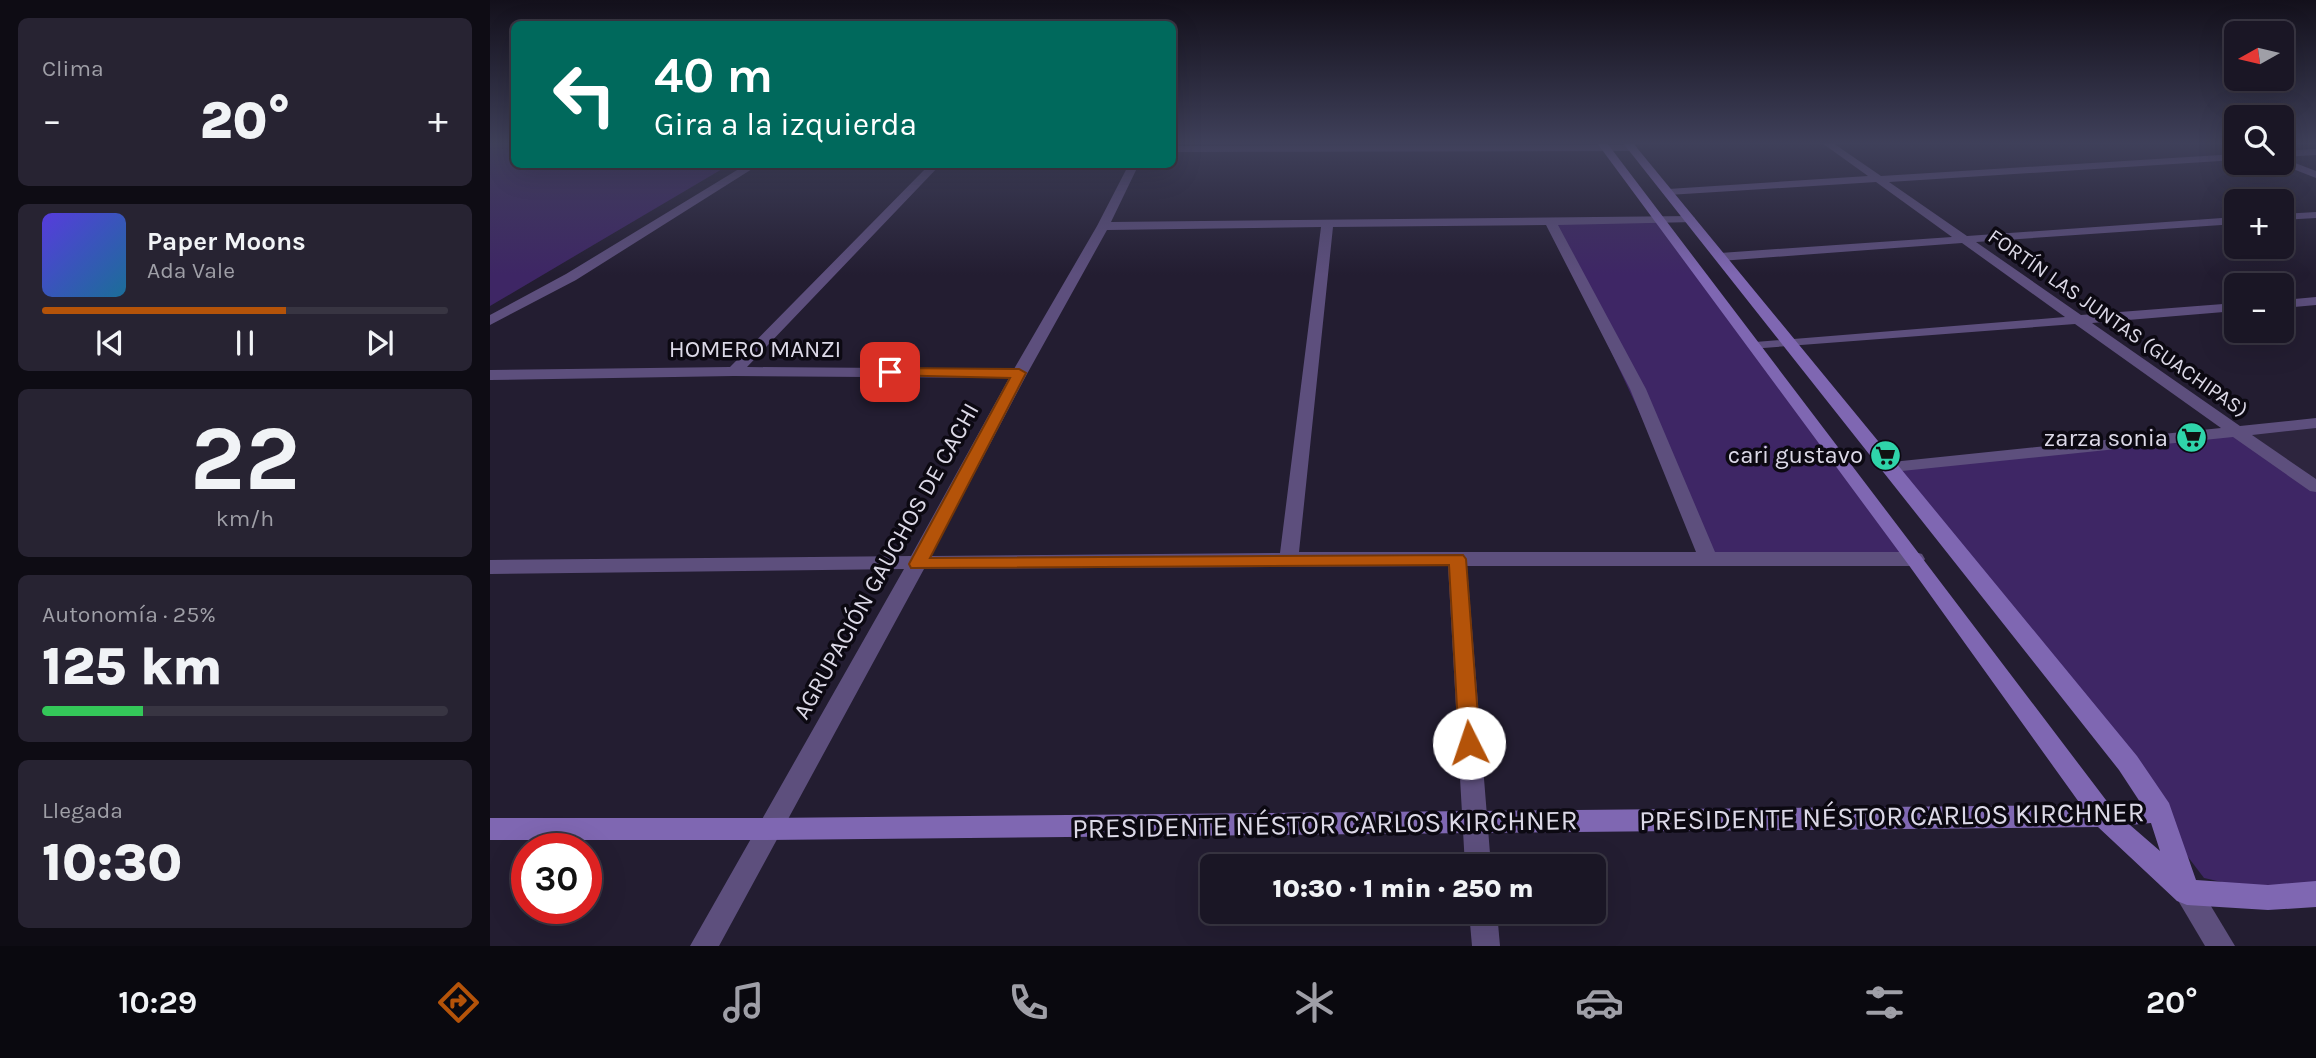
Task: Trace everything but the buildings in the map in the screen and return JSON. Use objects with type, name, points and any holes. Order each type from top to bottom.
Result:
[{"type":"street","points":[[490,321],[533,299],[717,187]]},
{"type":"street","points":[[734,371],[913,187]]},
{"type":"street","name":"AGRUPACIÓN GAUCHOS DE CACHI","points":[[704,946],[918,564],[1019,373],[1122,187]]},
{"type":"street","points":[[1635,187],[1915,559],[2103,816],[2187,892],[2246,898],[2292,898],[2316,894]]},
{"type":"street","points":[[1664,187],[2128,763],[2160,811],[2187,892],[2221,946]]},
{"type":"street","points":[[1668,192],[1740,187]]},
{"type":"street","name":"FORTÍN LAS JUNTAS (GUACHIPAS)","points":[[1890,187],[2316,487]]},
{"type":"street","points":[[2294,216],[2316,215]]},
{"type":"street","points":[[1103,226],[1691,220]]},
{"type":"street","points":[[1720,257],[2224,221]]},
{"type":"street","points":[[1551,223],[1638,389],[1708,559]]},
{"type":"street","points":[[1289,559],[1327,224]]},
{"type":"street","points":[[490,332],[533,299]]},
{"type":"street","points":[[2294,303],[2316,301]]},
{"type":"street","points":[[1755,346],[2224,308]]},
{"type":"street","name":"HOMERO MANZI","points":[[490,374],[734,371],[1019,373]]},
{"type":"street","points":[[1892,467],[2316,423]]},
{"type":"street","points":[[490,568],[1289,559],[1915,559]]},
{"type":"street","points":[[1457,559],[1477,854]]},
{"type":"street","name":"PRESIDENTE NÉSTOR CARLOS KIRCHNER","points":[[490,829],[768,829],[2103,816],[2160,811]]},
{"type":"street","points":[[1484,924],[1486,946]]},
{"type":"shaded area","points":[[490,187],[691,187],[490,306]]},
{"type":"shaded area","points":[[1661,221],[1915,559],[1708,559],[1551,223]]},
{"type":"shaded area","points":[[2316,423],[2316,487],[2234,431]]},
{"type":"shaded area","points":[[2234,431],[2316,487],[2316,894],[2292,898],[2204,878],[1892,467]]},
{"type":"place","name":"zarza sonia","points":[[2191,438]]},
{"type":"place","name":"cari gustavo","points":[[1886,455]]},
{"type":"route","points":[[890,372],[1019,373],[918,564],[1457,559],[1469,743]]}]
